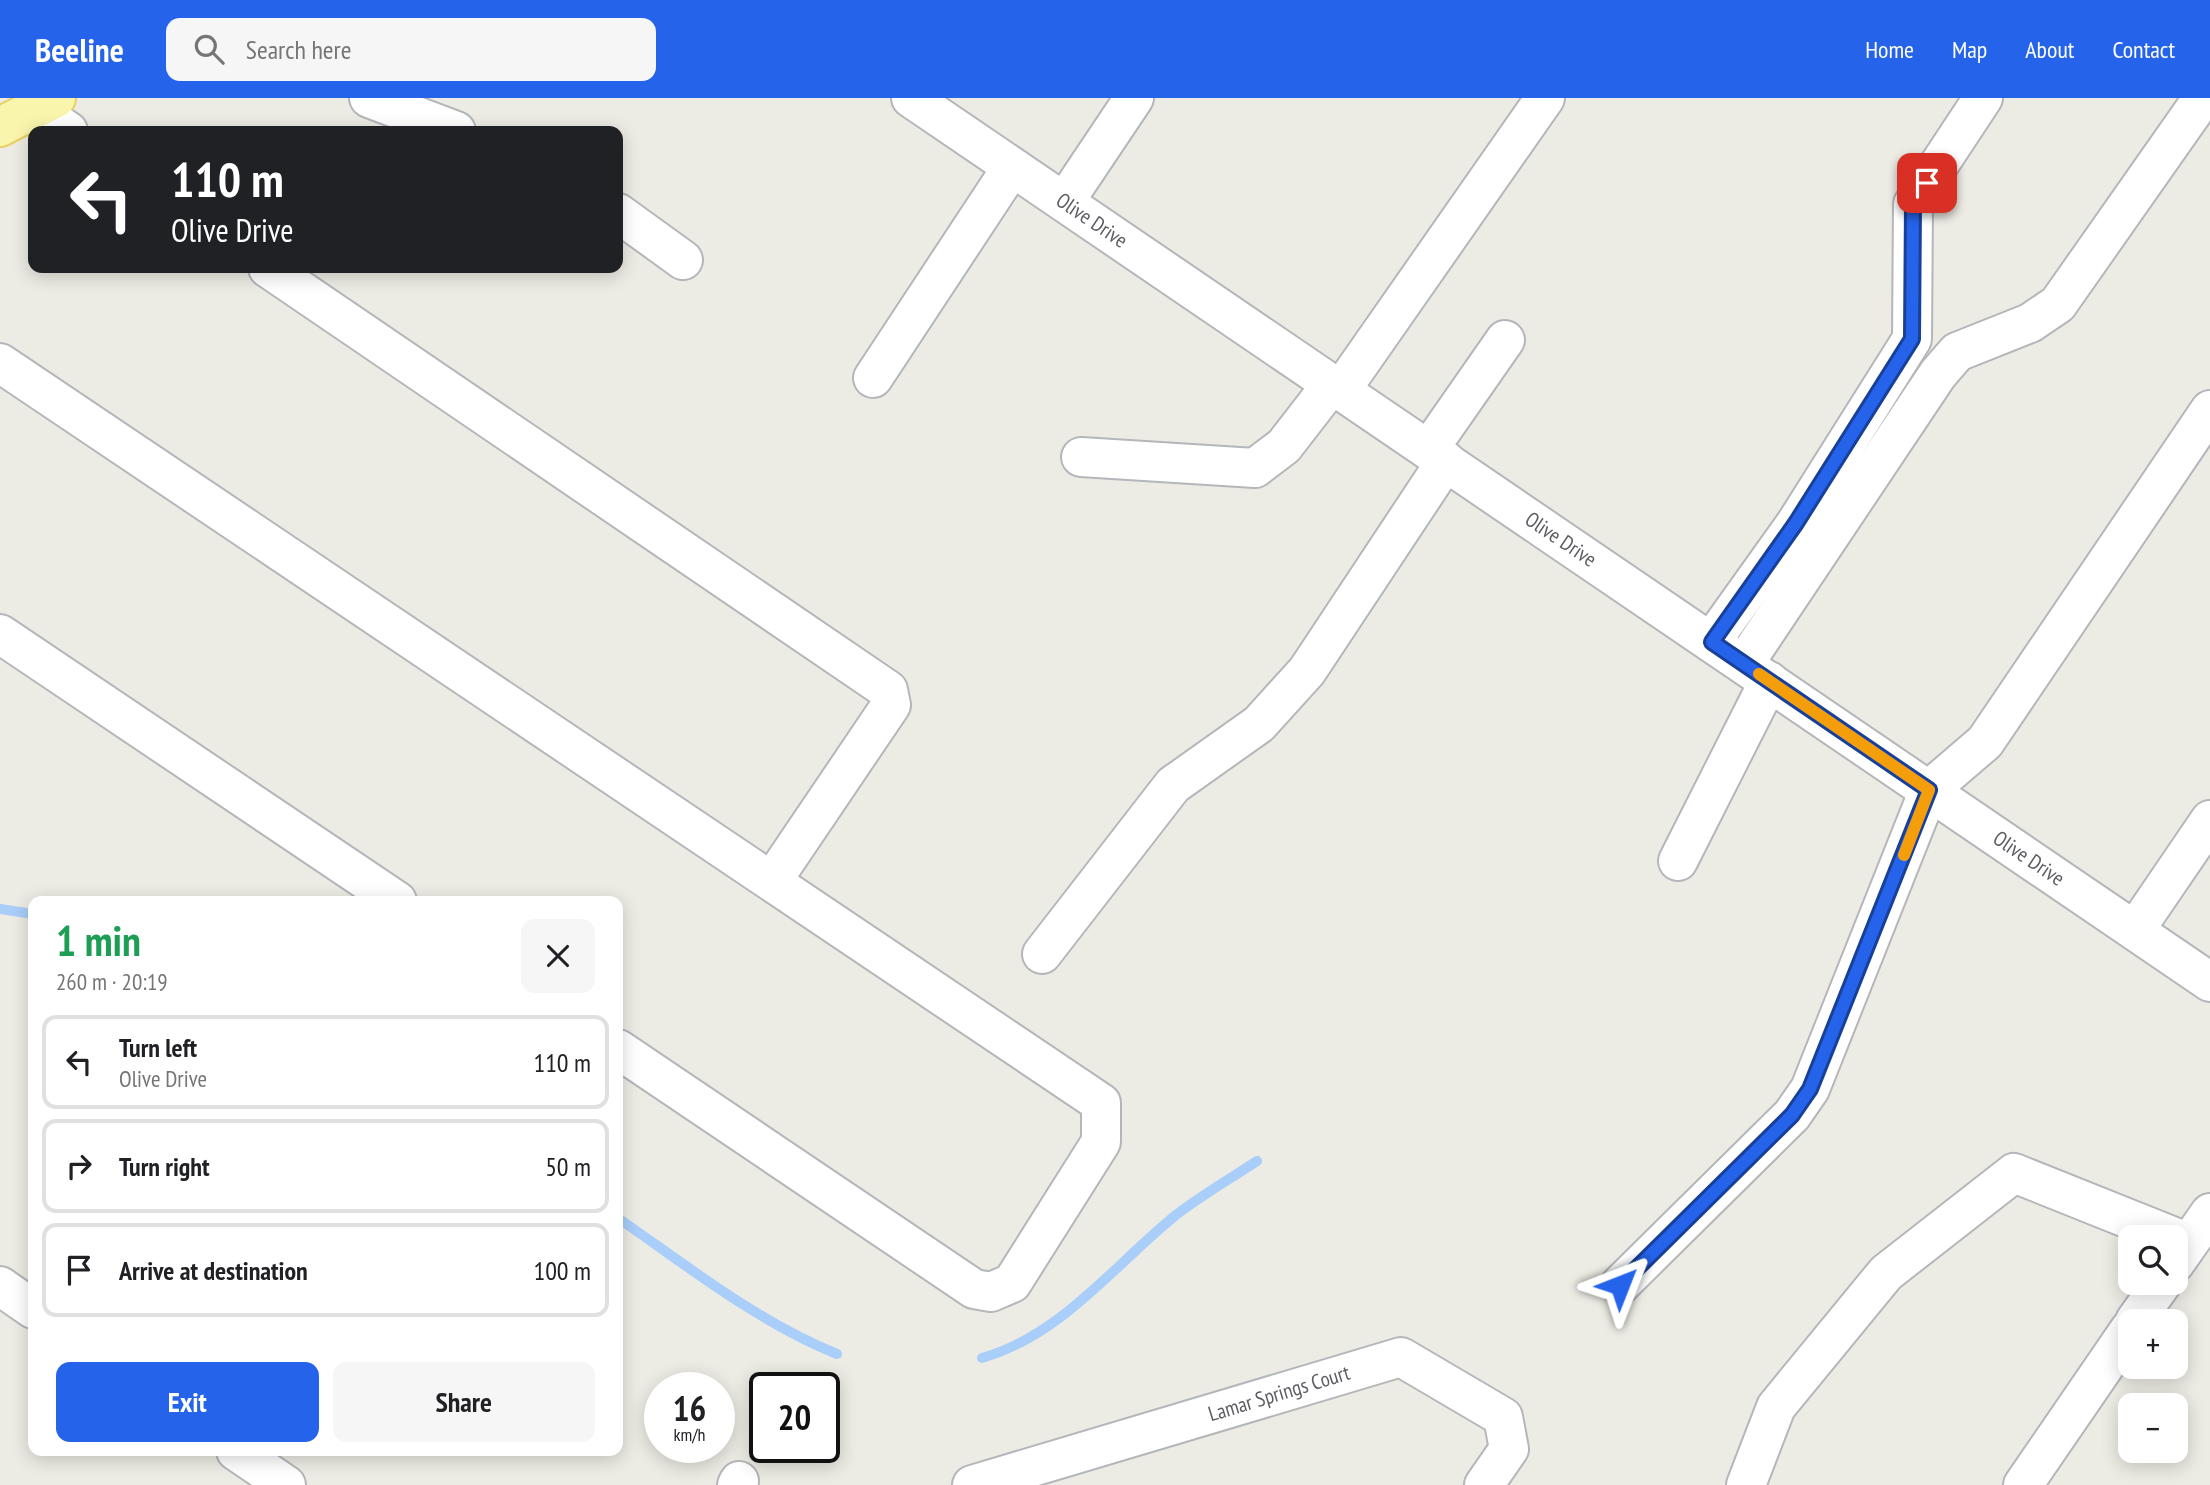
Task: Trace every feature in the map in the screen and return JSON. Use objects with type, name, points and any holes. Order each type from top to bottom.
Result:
[{"type":"main road","points":[[0,127],[45,103]]},
{"type":"street","points":[[369,98],[443,126]]},
{"type":"street","name":"Olive Drive","points":[[911,98],[2210,982]]},
{"type":"street","points":[[1065,201],[1134,98]]},
{"type":"street","points":[[1082,457],[1255,468],[1284,446],[1337,387],[1545,98]]},
{"type":"street","points":[[1712,642],[1796,523],[1912,339],[1913,204],[1983,98]]},
{"type":"street","points":[[45,103],[64,126]]},
{"type":"street","points":[[1678,861],[1757,672],[1938,374],[1957,352],[2030,323],[2058,304],[2197,106]]},
{"type":"street","points":[[873,378],[1012,167]]},
{"type":"street","points":[[623,217],[683,260]]},
{"type":"street","points":[[275,273],[888,690],[891,705],[772,881]]},
{"type":"street","points":[[1042,954],[1173,785],[1259,724],[1307,671],[1505,340]]},
{"type":"street","points":[[0,363],[1101,1102],[1101,1142],[1012,1283],[991,1292],[974,1289],[623,1052]]},
{"type":"street","points":[[1620,1285],[1792,1115],[1810,1089],[1929,790],[1985,742],[2210,410]]},
{"type":"street","points":[[0,634],[390,896]]},
{"type":"street","points":[[2135,930],[2210,820]]},
{"type":"street","points":[[1746,1485],[1776,1408],[1886,1273],[2014,1173],[2149,1225]]},
{"type":"street","points":[[0,1286],[28,1306]]},
{"type":"street","points":[[2023,1485],[2118,1346]]},
{"type":"street","name":"Lamar Springs Court","points":[[972,1485],[1401,1357],[1503,1417],[1509,1449],[1485,1485]]},
{"type":"street","points":[[243,1456],[286,1485]]},
{"type":"waterway","points":[[0,909],[28,913]]},
{"type":"waterway","points":[[982,1358],[1011,1347],[1062,1316],[1176,1215],[1257,1161]]},
{"type":"waterway","points":[[623,1222],[751,1310],[837,1354]]},
{"type":"slow traffic","points":[[1759,674],[1929,790],[1904,855]]},
{"type":"route","points":[[1620,1285],[1792,1115],[1810,1089],[1929,790],[1712,642],[1796,523],[1912,339],[1913,204],[1927,183]]}]
